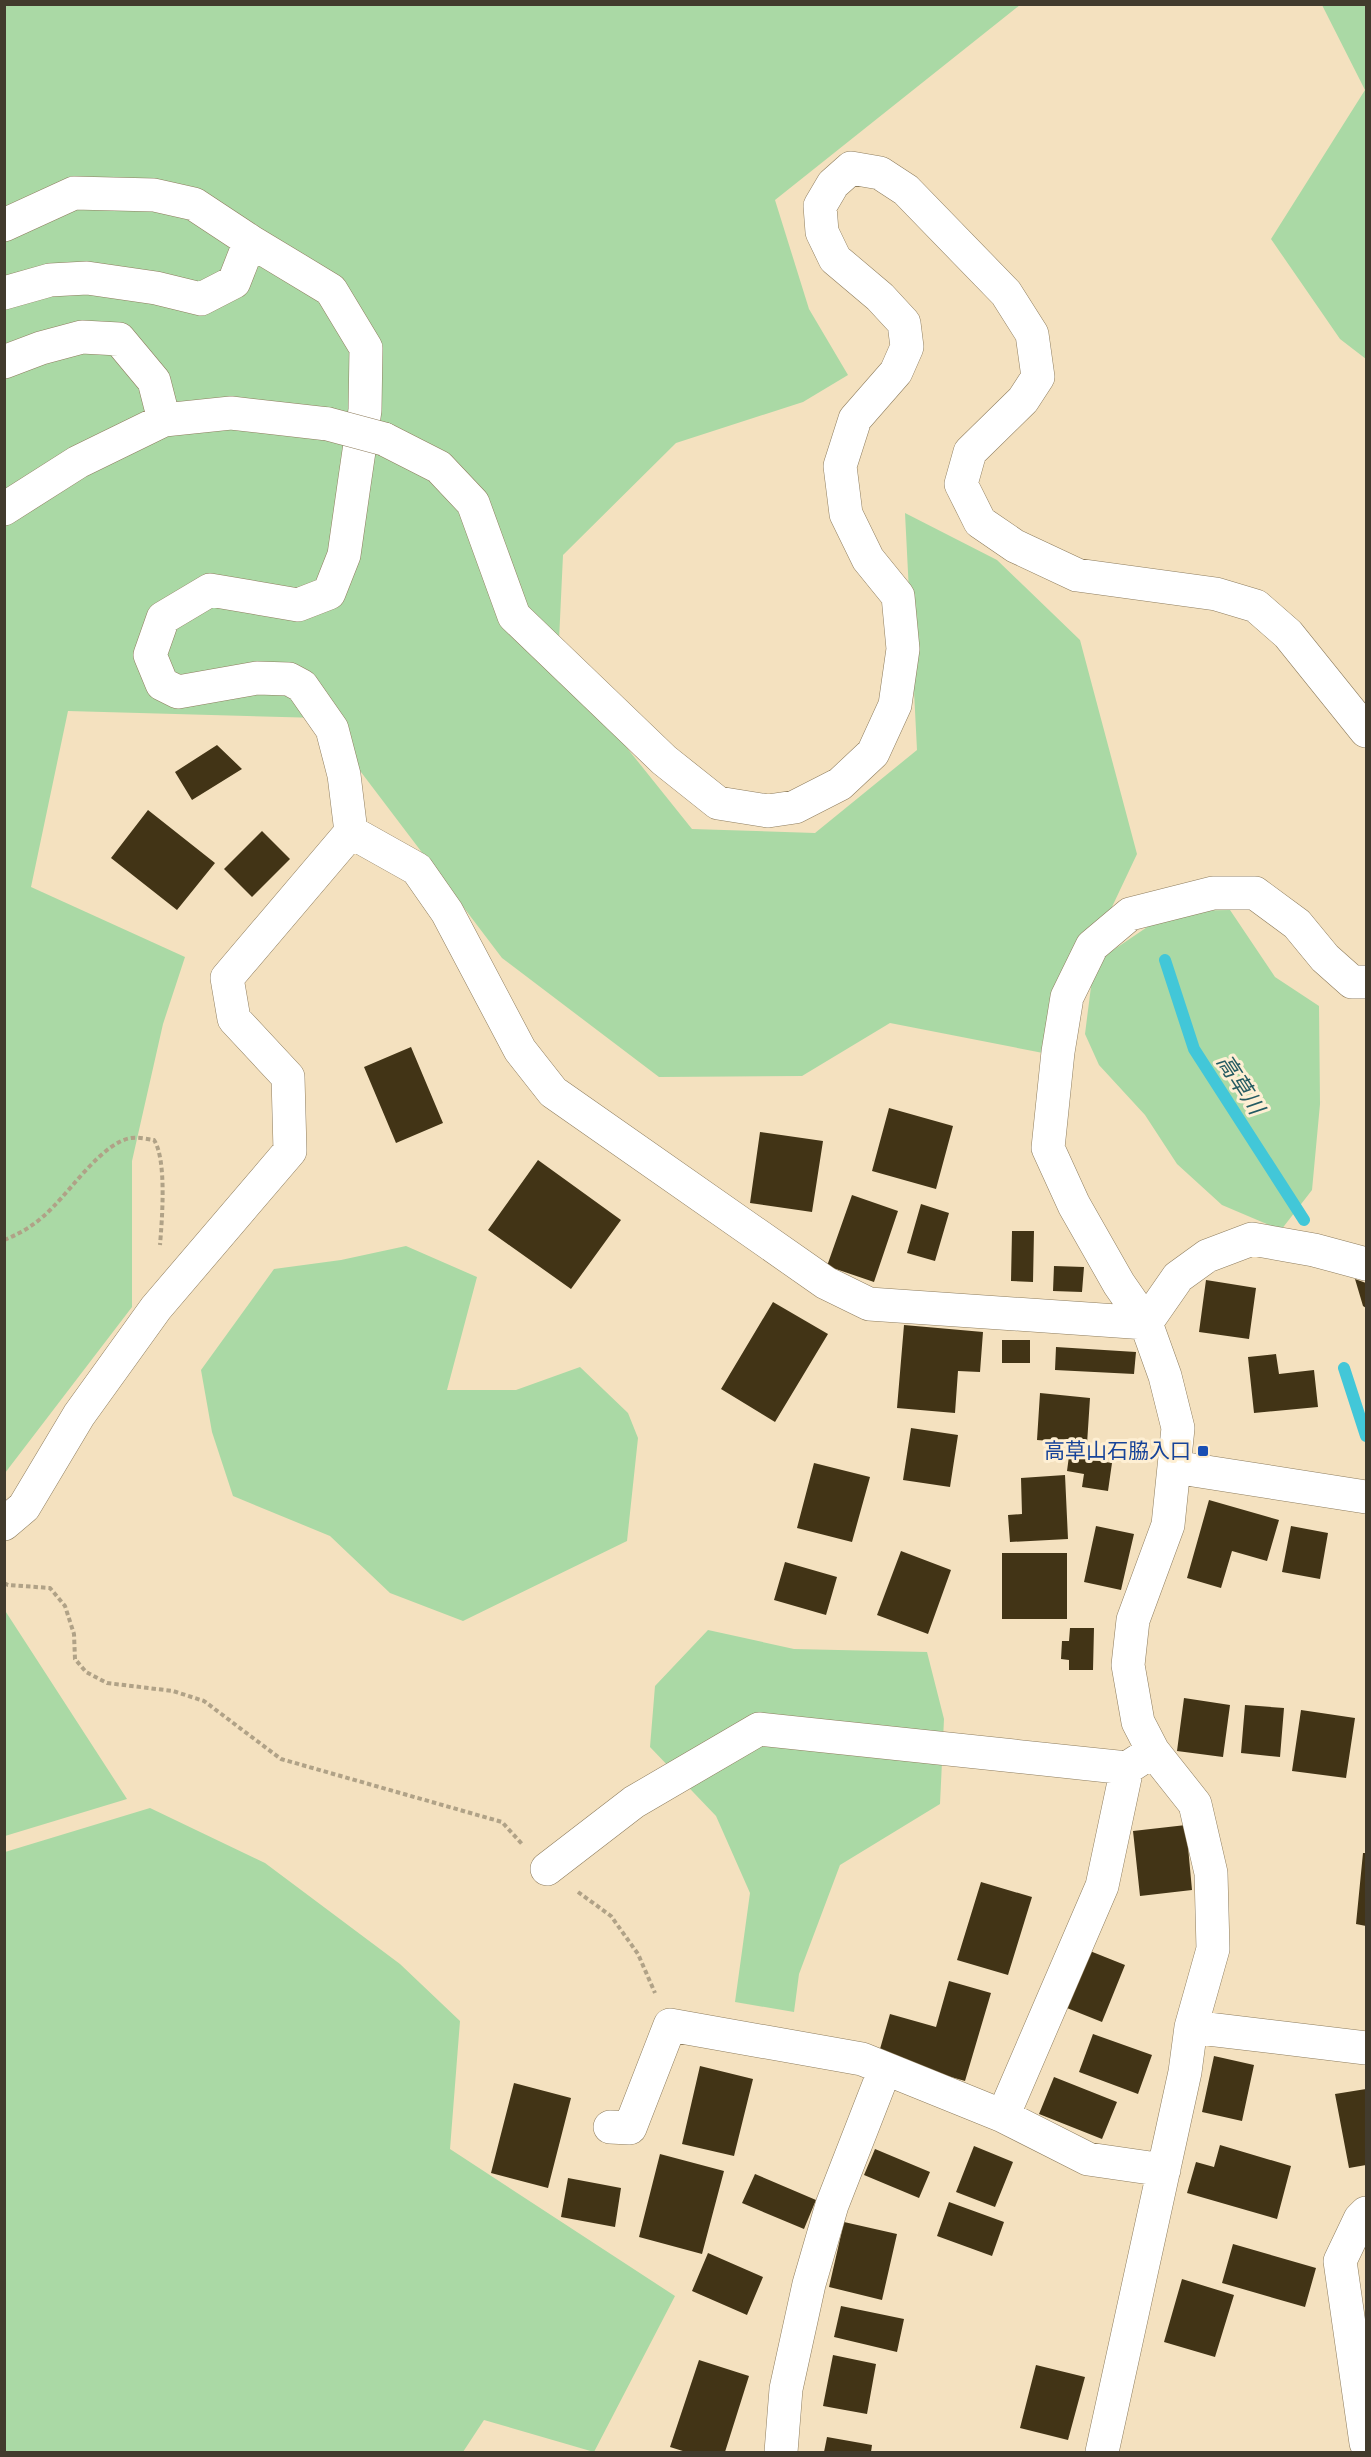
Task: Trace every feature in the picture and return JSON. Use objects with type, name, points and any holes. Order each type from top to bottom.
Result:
[{"type":"street","points":[[4,509],[78,462],[164,420],[231,413],[328,424],[384,439],[439,467],[472,503],[514,616],[664,760],[718,802],[768,811],[795,807],[840,784],[873,753],[895,705],[903,649],[898,596],[868,560],[846,514],[840,466],[855,419],[896,372],[907,347],[904,323],[880,297],[836,259],[822,232],[820,206],[833,184],[851,168],[880,173],[906,190],[1006,293],[1032,334],[1038,377],[1023,400],[970,452],[962,484],[980,522],[1015,546],[1077,575],[1216,594],[1256,606],[1288,633],[1366,731]]},
{"type":"street","points":[[4,225],[74,193],[154,195],[194,204],[331,290],[366,348],[365,410],[344,555],[330,593],[298,605],[210,590],[163,618],[150,655],[162,684],[178,692],[257,678],[288,678],[302,686],[332,729],[344,774],[351,832],[227,978],[234,1019],[288,1077],[290,1151],[156,1308],[79,1414],[24,1507],[4,1524]]},
{"type":"street","points":[[4,293],[50,280],[87,278],[156,288],[201,298],[234,282],[250,241]]},
{"type":"street","points":[[4,362],[41,348],[82,337],[119,339],[154,381],[164,420]]},
{"type":"street","points":[[351,832],[417,869],[447,912],[520,1050],[553,1092],[826,1283],[869,1304],[1146,1323]]},
{"type":"street","points":[[1003,2116],[1102,1886],[1140,1760],[1138,1722],[1128,1665],[1133,1620],[1168,1525],[1178,1428],[1165,1376],[1146,1323],[1119,1284],[1074,1205],[1048,1149],[1058,1052],[1067,997],[1092,946],[1130,914],[1213,892],[1255,893],[1297,924],[1325,957],[1352,982],[1366,982]]},
{"type":"street","points":[[1146,1323],[1178,1277],[1207,1256],[1252,1239],[1314,1250],[1366,1264]]},
{"type":"street","points":[[1174,1467],[1366,1497]]},
{"type":"street","points":[[547,1869],[634,1802],[759,1729],[1140,1760],[1195,1804],[1211,1873],[1213,1949],[1191,2027],[1185,2072],[1102,2452]]},
{"type":"street","points":[[610,2127],[630,2128],[670,2025],[862,2059],[1003,2116],[1088,2159],[1164,2170]]},
{"type":"street","points":[[1191,2027],[1366,2048]]},
{"type":"street","points":[[781,2452],[786,2389],[809,2284],[832,2205],[885,2068]]},
{"type":"street","points":[[1366,2213],[1360,2218],[1340,2261],[1366,2443]]},
{"type":"path","points":[[4,1240],[27,1231],[54,1206],[85,1170],[111,1148],[130,1138],[154,1140],[160,1150],[163,1214],[156,1308]]},
{"type":"path","points":[[4,1583],[8,1586],[50,1588],[65,1606],[74,1634],[75,1659],[86,1672],[107,1683],[173,1691],[204,1701],[281,1759],[502,1822],[547,1869],[611,1916],[638,1954],[670,2025]]},
{"type":"green space","points":[[5,5],[1020,5],[775,200],[809,309],[848,375],[803,402],[676,443],[563,555],[558,662],[692,829],[815,833],[917,750],[905,513],[997,560],[1080,640],[1137,854],[1043,1053],[890,1023],[802,1076],[659,1077],[502,958],[320,718],[68,711],[31,887],[185,957],[163,1024],[132,1161],[132,1307],[5,1473]]},
{"type":"green space","points":[[1322,5],[1366,5],[1366,359],[1340,339],[1271,239],[1365,90]]},
{"type":"green space","points":[[1230,910],[1275,977],[1319,1006],[1320,1104],[1312,1190],[1281,1230],[1222,1205],[1177,1164],[1145,1115],[1099,1065],[1085,1034],[1094,963],[1171,911]]},
{"type":"green space","points":[[406,1246],[477,1277],[447,1390],[516,1390],[580,1367],[628,1413],[638,1438],[627,1541],[463,1621],[390,1593],[330,1536],[233,1496],[212,1432],[201,1370],[274,1269],[341,1260]]},
{"type":"green space","points":[[4,1609],[127,1799],[5,1836],[4,1836]]},
{"type":"green space","points":[[708,1630],[794,1649],[927,1652],[944,1719],[940,1804],[840,1865],[799,1974],[794,2012],[735,2002],[750,1893],[716,1816],[650,1747],[655,1686]]},
{"type":"green space","points":[[150,1808],[265,1863],[400,1964],[460,2021],[450,2149],[675,2296],[594,2452],[484,2420],[463,2452],[5,2452],[5,1852]]},
{"type":"building","points":[[217,745],[242,769],[192,800],[175,772]]},
{"type":"building","points":[[148,810],[215,863],[177,910],[111,858]]},
{"type":"building","points":[[262,831],[290,859],[252,897],[224,869]]},
{"type":"building","points":[[411,1047],[443,1123],[396,1143],[364,1067]]},
{"type":"building","points":[[889,1108],[953,1126],[936,1189],[872,1171]]},
{"type":"building","points":[[760,1132],[823,1141],[812,1212],[750,1203]]},
{"type":"building","points":[[538,1160],[621,1220],[571,1289],[488,1230]]},
{"type":"building","points":[[852,1195],[898,1211],[874,1282],[827,1266]]},
{"type":"building","points":[[921,1204],[949,1213],[935,1261],[907,1253]]},
{"type":"building","points":[[1012,1231],[1034,1231],[1033,1282],[1011,1281]]},
{"type":"building","points":[[1054,1266],[1084,1267],[1082,1292],[1053,1291]]},
{"type":"building","points":[[1355,1279],[1366,1283],[1366,1308],[1363,1306]]},
{"type":"building","points":[[1206,1280],[1256,1288],[1249,1339],[1199,1332]]},
{"type":"building","points":[[773,1302],[828,1334],[775,1422],[721,1389]]},
{"type":"building","points":[[904,1325],[983,1332],[980,1372],[958,1371],[955,1413],[897,1408]]},
{"type":"building","points":[[1002,1340],[1030,1340],[1030,1363],[1002,1363]]},
{"type":"building","points":[[1056,1347],[1136,1352],[1134,1374],[1055,1370]]},
{"type":"building","points":[[1276,1354],[1279,1374],[1314,1370],[1318,1407],[1254,1413],[1248,1357]]},
{"type":"building","points":[[1040,1393],[1090,1398],[1087,1444],[1037,1440]]},
{"type":"building","points":[[911,1428],[958,1435],[950,1487],[903,1480]]},
{"type":"building","points":[[1069,1456],[1112,1463],[1108,1491],[1082,1487],[1084,1474],[1067,1471]]},
{"type":"building","points":[[814,1463],[870,1477],[852,1542],[797,1528]]},
{"type":"building","points":[[1065,1475],[1068,1539],[1010,1542],[1008,1515],[1022,1514],[1021,1478]]},
{"type":"building","points":[[1209,1500],[1279,1520],[1267,1561],[1232,1551],[1221,1588],[1187,1578]]},
{"type":"building","points":[[1096,1526],[1134,1534],[1121,1590],[1084,1582]]},
{"type":"building","points":[[1291,1526],[1328,1533],[1320,1579],[1282,1572]]},
{"type":"building","points":[[901,1551],[951,1570],[928,1634],[877,1615]]},
{"type":"building","points":[[1002,1553],[1067,1553],[1067,1619],[1002,1619]]},
{"type":"building","points":[[785,1562],[837,1577],[826,1615],[774,1600]]},
{"type":"building","points":[[1070,1628],[1094,1628],[1093,1670],[1069,1670],[1069,1660],[1061,1659],[1062,1641],[1069,1641]]},
{"type":"building","points":[[1184,1698],[1230,1705],[1223,1757],[1177,1751]]},
{"type":"building","points":[[1245,1705],[1284,1708],[1280,1757],[1241,1753]]},
{"type":"building","points":[[1301,1710],[1355,1718],[1346,1778],[1292,1771]]},
{"type":"building","points":[[1186,1825],[1192,1890],[1140,1896],[1133,1831]]},
{"type":"building","points":[[1363,1853],[1366,1853],[1366,1926],[1356,1924]]},
{"type":"building","points":[[981,1882],[1032,1897],[1008,1975],[957,1960]]},
{"type":"building","points":[[1090,1951],[1125,1965],[1102,2022],[1067,2008]]},
{"type":"building","points":[[949,1981],[991,1993],[965,2081],[878,2056],[890,2014],[936,2027]]},
{"type":"building","points":[[1093,2034],[1152,2055],[1138,2094],[1079,2072]]},
{"type":"building","points":[[1214,2056],[1254,2065],[1242,2121],[1202,2112]]},
{"type":"building","points":[[700,2066],[753,2079],[734,2156],[682,2144]]},
{"type":"building","points":[[1054,2077],[1117,2102],[1102,2139],[1039,2114]]},
{"type":"building","points":[[514,2083],[571,2098],[548,2188],[491,2173]]},
{"type":"building","points":[[1366,2089],[1366,2165],[1349,2168],[1335,2094]]},
{"type":"building","points":[[1220,2145],[1291,2166],[1277,2219],[1187,2193],[1196,2162],[1214,2167]]},
{"type":"building","points":[[974,2146],[1013,2162],[995,2207],[956,2192]]},
{"type":"building","points":[[875,2149],[930,2172],[919,2198],[864,2175]]},
{"type":"building","points":[[660,2154],[724,2171],[702,2254],[639,2237]]},
{"type":"building","points":[[755,2174],[816,2200],[804,2229],[742,2203]]},
{"type":"building","points":[[568,2178],[621,2188],[615,2227],[561,2217]]},
{"type":"building","points":[[949,2202],[1004,2222],[992,2256],[937,2236]]},
{"type":"building","points":[[844,2222],[897,2234],[882,2300],[829,2287]]},
{"type":"building","points":[[1233,2244],[1316,2268],[1305,2307],[1222,2283]]},
{"type":"building","points":[[708,2253],[763,2277],[747,2315],[692,2291]]},
{"type":"building","points":[[1182,2279],[1234,2295],[1215,2357],[1164,2342]]},
{"type":"building","points":[[841,2306],[904,2319],[897,2352],[834,2337]]},
{"type":"building","points":[[833,2355],[876,2364],[867,2414],[823,2406]]},
{"type":"building","points":[[699,2360],[749,2376],[725,2452],[686,2452],[670,2447]]},
{"type":"building","points":[[1036,2365],[1085,2377],[1068,2440],[1020,2428]]},
{"type":"building","points":[[827,2437],[872,2445],[871,2452],[824,2452]]},
{"type":"waterway","name":"高草川","points":[[1165,960],[1194,1049],[1304,1220]]},
{"type":"waterway","name":"高草川","points":[[1344,1368],[1366,1436]]},
{"type":"place","name":"高草山石脇入口","points":[[1203,1451]]}]
